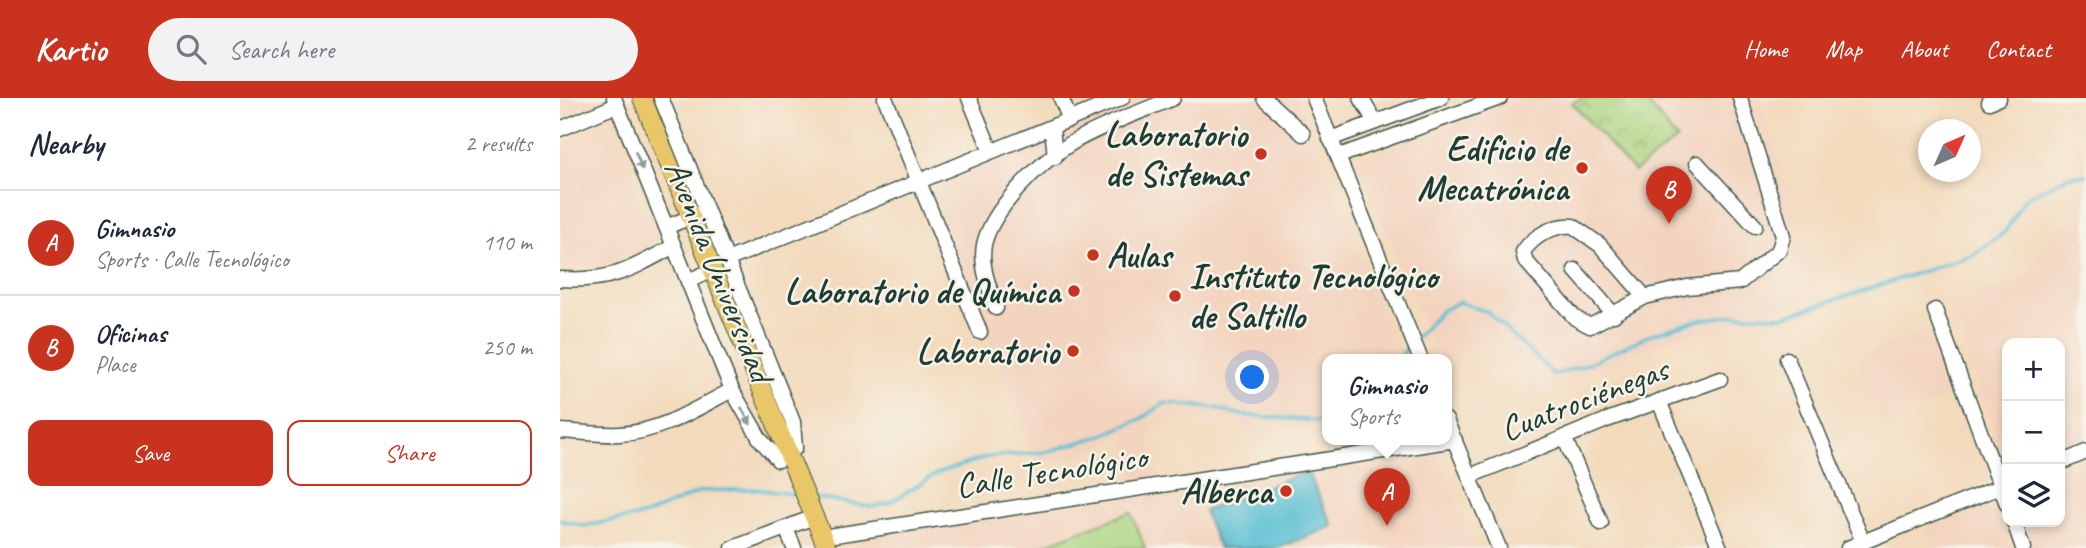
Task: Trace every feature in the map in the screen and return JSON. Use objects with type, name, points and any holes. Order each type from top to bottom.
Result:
[{"type":"main road","name":"Avenida Universidad","points":[[642,98],[696,278],[783,458]]},
{"type":"main road","name":"Avenida Universidad","points":[[621,100],[679,222],[806,513],[825,545]]},
{"type":"street","name":"Avenida Universidad","points":[[661,98],[793,422],[795,448],[783,458],[760,439],[732,390],[696,278],[674,246],[679,222]]},
{"type":"street","points":[[885,98],[980,332]]},
{"type":"street","points":[[969,98],[991,150]]},
{"type":"street","points":[[1061,98],[1070,120]]},
{"type":"street","points":[[727,260],[1121,98]]},
{"type":"street","points":[[996,308],[984,273],[984,246],[994,219],[1015,193],[1055,157],[1080,139],[1173,98]]},
{"type":"street","points":[[1264,98],[1303,134]]},
{"type":"street","points":[[1314,98],[1418,354]]},
{"type":"street","points":[[1361,98],[1375,122]]},
{"type":"street","points":[[1397,98],[1404,112]]},
{"type":"street","points":[[1339,156],[1500,98]]},
{"type":"street","points":[[1645,297],[1600,245],[1573,226],[1553,228],[1527,245],[1523,252],[1525,260],[1583,324],[1600,323],[1645,297],[1687,287],[1740,282],[1765,264],[1782,243],[1783,236],[1740,98]]},
{"type":"street","points":[[1330,139],[1433,99]]},
{"type":"street","points":[[560,130],[621,100]]},
{"type":"street","points":[[1052,127],[1055,157]]},
{"type":"street","points":[[1697,163],[1755,226]]},
{"type":"street","points":[[679,222],[708,210]]},
{"type":"street","points":[[560,279],[593,281],[609,277],[632,269],[674,246]]},
{"type":"street","points":[[1575,270],[1614,315]]},
{"type":"street","points":[[1935,310],[2002,480]]},
{"type":"street","points":[[1787,359],[1863,542]]},
{"type":"street","name":"Cuatrociénegas","points":[[1470,475],[1720,379]]},
{"type":"street","points":[[560,431],[620,434],[644,431],[672,421],[732,390]]},
{"type":"street","points":[[1658,401],[1720,548]]},
{"type":"street","points":[[1452,432],[1499,548]]},
{"type":"street","points":[[1564,437],[1601,523]]},
{"type":"street","name":"Calle Tecnológico","points":[[825,545],[1425,445]]},
{"type":"street","points":[[2065,461],[2086,453]]},
{"type":"street","points":[[1848,548],[2002,486]]},
{"type":"street","points":[[733,548],[786,528],[806,513]]},
{"type":"street","points":[[2016,527],[2023,548]]},
{"type":"street","points":[[786,528],[794,548]]},
{"type":"shaded area","points":[[560,98],[600,98],[602,103],[560,120]]},
{"type":"shaded area","name":"Instituto Tecnológico de Saltillo","points":[[1145,98],[1296,98],[1401,354],[1322,354],[1322,425],[1244,434],[1241,423],[1207,424],[1188,417],[1167,419],[1149,432],[1155,479],[1132,486],[1122,435],[1075,459],[1038,464],[932,194],[942,191],[938,181]]},
{"type":"shaded area","name":"Instituto Tecnológico de Saltillo","points":[[1525,98],[1759,98],[1818,293],[1714,331],[1680,335],[1537,396],[1507,335],[1452,359],[1452,354],[1436,354],[1357,160]]},
{"type":"shaded area","points":[[608,123],[656,241],[639,251],[592,267],[560,264],[560,144]]},
{"type":"shaded area","points":[[2086,221],[2086,438],[2065,447],[2065,338],[2002,338],[2002,454],[1952,302],[2024,279],[2041,249],[2062,224]]},
{"type":"shaded area","points":[[1929,328],[1953,394],[1883,423],[1856,356]]},
{"type":"shaded area","points":[[1437,453],[1476,548],[862,548],[857,535]]},
{"type":"shaded area","points":[[2086,463],[2086,548],[2034,548],[2026,527],[2065,527],[2065,471]]},
{"type":"shaded area","points":[[1993,497],[2012,548],[1934,548],[1926,528]]},
{"type":"green space","points":[[1581,98],[1644,98],[1677,139],[1634,172],[1572,103]]},
{"type":"green space","points":[[1131,512],[1145,548],[1036,548]]},
{"type":"water","name":"Alberca","points":[[1307,471],[1333,526],[1279,548],[1219,548],[1204,511]]},
{"type":"waterway","points":[[1417,337],[1441,311],[1459,302],[1488,312],[1554,375],[1585,365],[1652,334],[1699,320],[1735,315],[1785,316],[1973,255],[2005,232],[2025,198],[2069,176],[2086,175]]},
{"type":"waterway","points":[[1402,354],[1409,345]]},
{"type":"waterway","points":[[814,497],[871,507],[889,503],[938,473],[987,457],[1045,452],[1098,437],[1141,419],[1165,403],[1215,408],[1241,415],[1322,420]]},
{"type":"waterway","points":[[560,520],[583,526],[646,515],[701,491],[754,489],[799,495]]},
{"type":"place","name":"Laboratorio de Sistemas","points":[[1261,154]]},
{"type":"place","name":"Edificio de Mecatrónica","points":[[1582,168]]},
{"type":"place","name":"Oficinas","points":[[1669,224]]},
{"type":"place","name":"Aulas","points":[[1093,255]]},
{"type":"place","name":"Laboratorio de Química","points":[[1074,291]]},
{"type":"place","name":"Instituto Tecnológico de Saltillo","points":[[1175,296]]},
{"type":"place","name":"Laboratorio","points":[[1073,351]]},
{"type":"place","name":"Alberca","points":[[1286,491]]},
{"type":"place","name":"Gimnasio","points":[[1387,526]]}]
